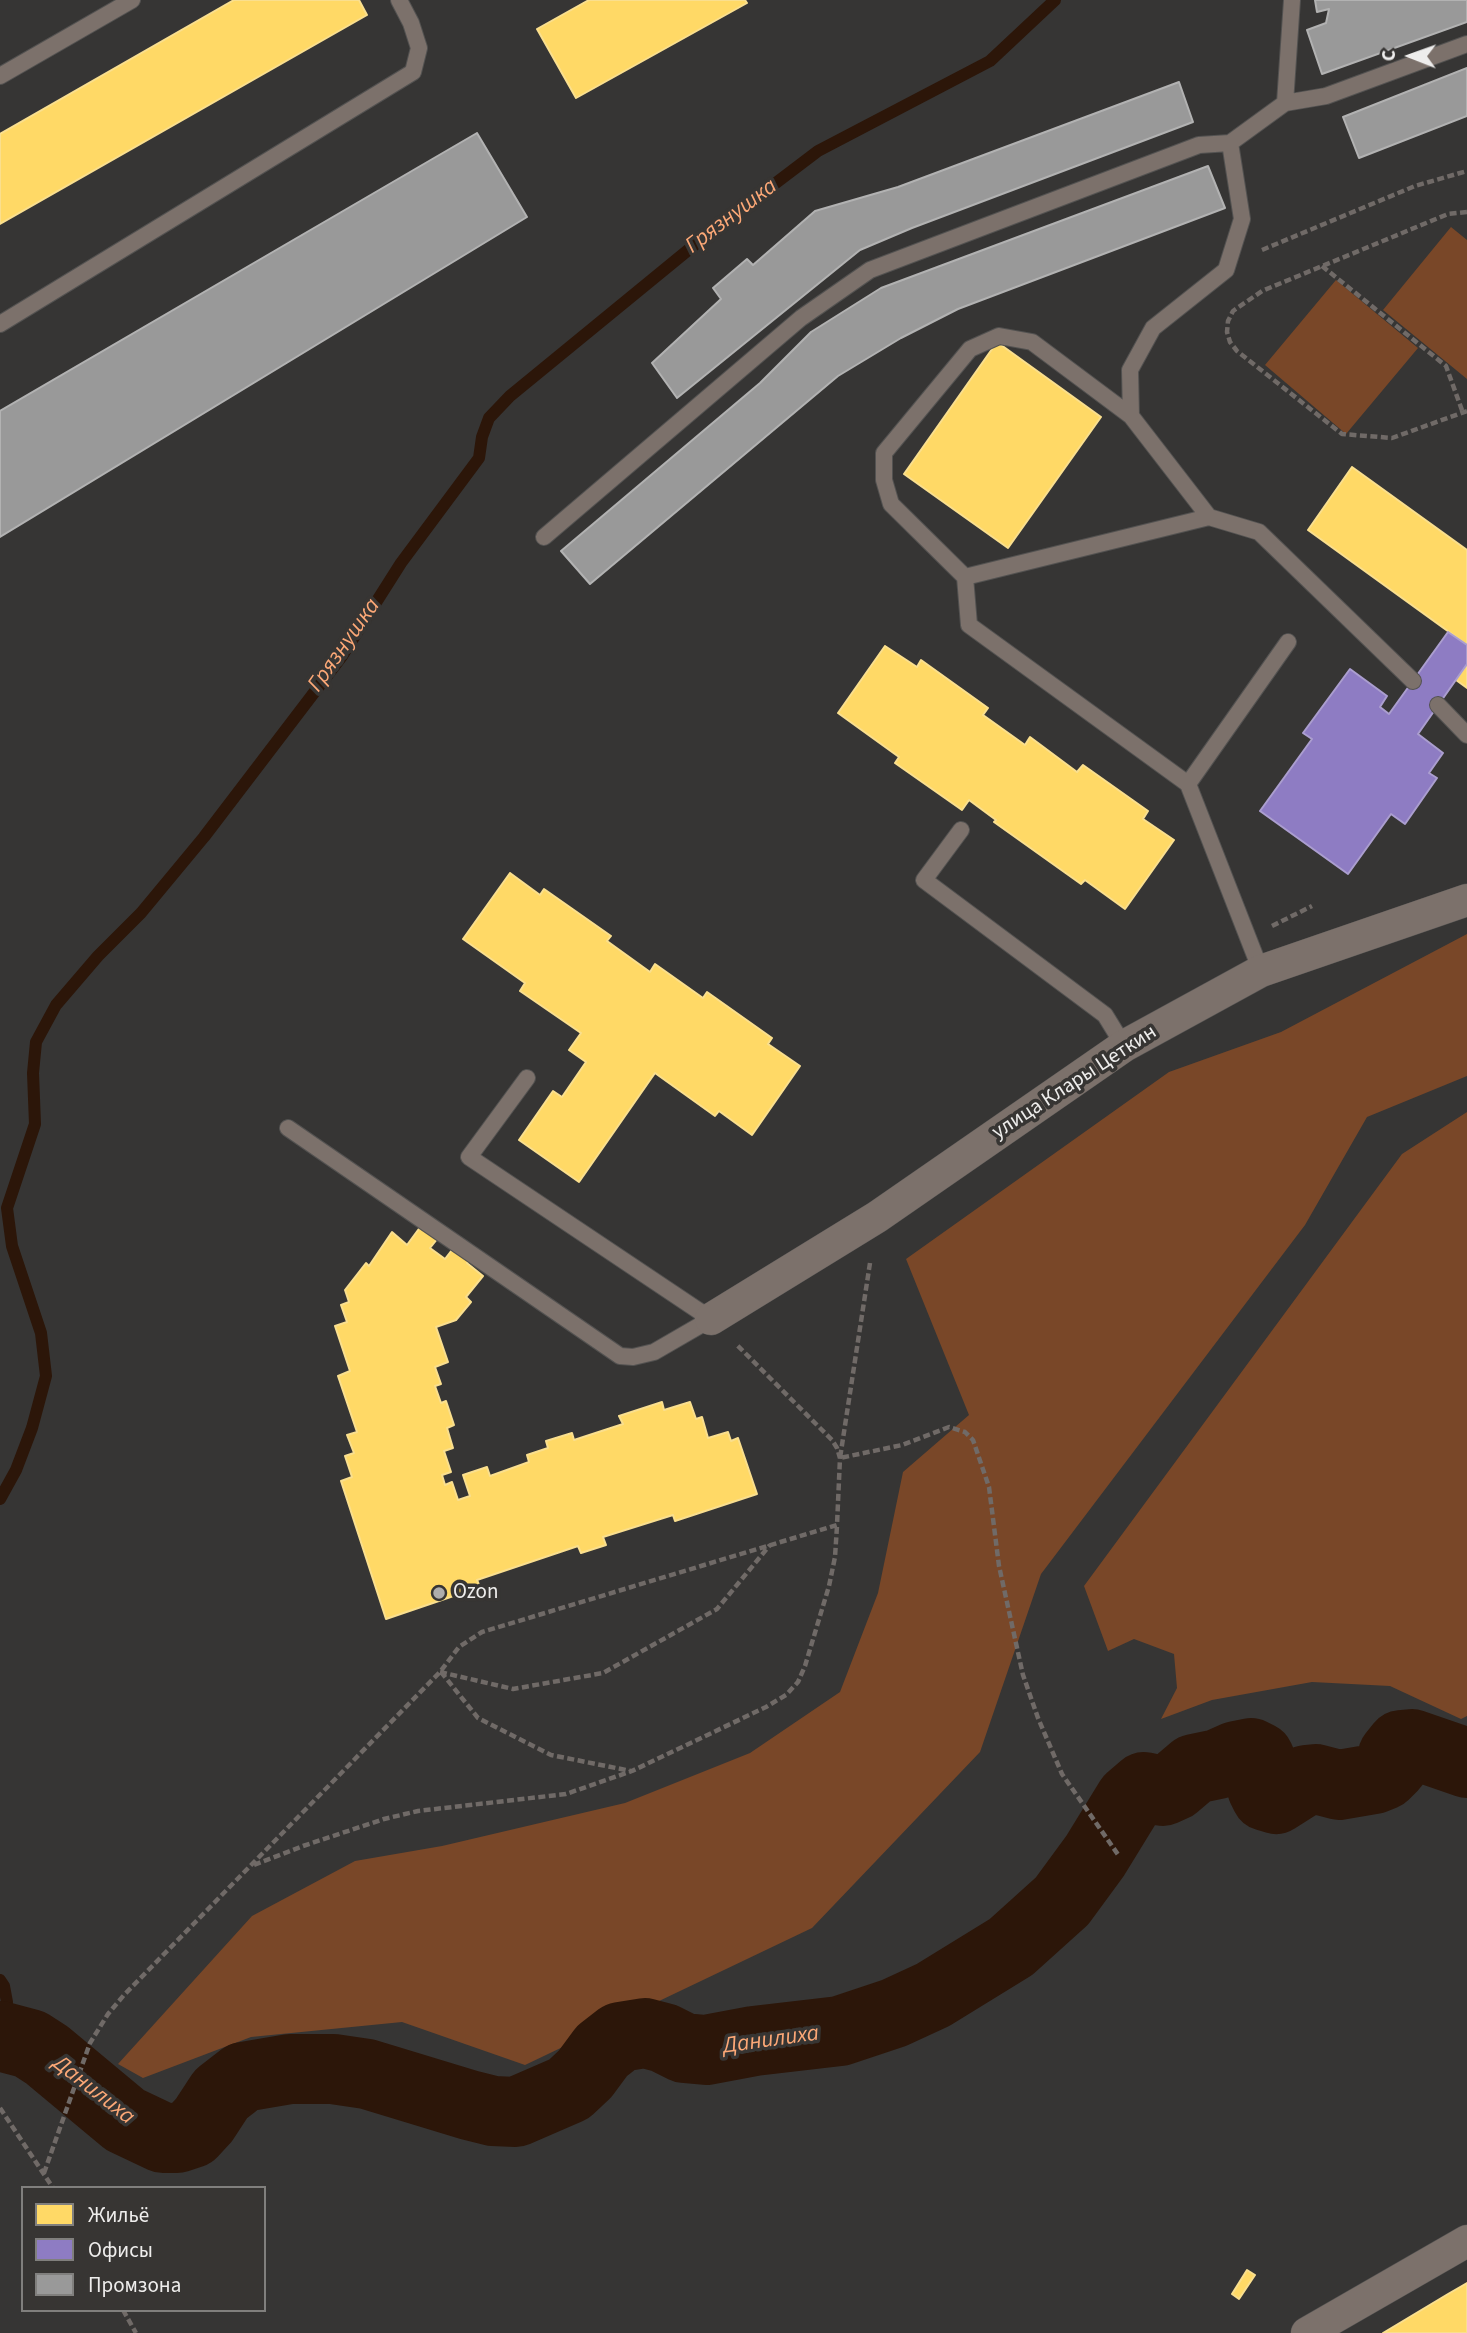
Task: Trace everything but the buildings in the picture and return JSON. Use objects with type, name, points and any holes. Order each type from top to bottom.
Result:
[{"type":"street","name":"улица Клары Цеткин","points":[[710,1318],[877,1217],[1124,1046],[1261,971],[1467,901]]},
{"type":"street","points":[[1307,2333],[1467,2241]]},
{"type":"lane","points":[[0,76],[132,0]]},
{"type":"lane","points":[[0,324],[413,72],[419,48],[411,23],[399,0]]},
{"type":"lane","points":[[1285,103],[1292,0]]},
{"type":"lane","points":[[544,537],[801,318],[870,270],[1199,145],[1230,143],[1285,103],[1326,96],[1467,44]]},
{"type":"lane","points":[[1131,416],[1130,370],[1153,328],[1226,270],[1242,219],[1230,143]]},
{"type":"lane","points":[[1209,517],[1131,416],[1032,342],[999,336],[970,349],[884,453],[884,480],[891,505],[965,577],[969,625],[1188,784],[1261,971]]},
{"type":"lane","points":[[965,577],[1209,517],[1259,532],[1413,681]]},
{"type":"lane","points":[[1188,784],[1287,642]]},
{"type":"lane","points":[[1438,705],[1467,735]]},
{"type":"lane","points":[[961,830],[924,880],[1105,1015],[1124,1046]]},
{"type":"lane","points":[[288,1128],[620,1356],[633,1357],[654,1352],[710,1318],[469,1157],[527,1078]]},
{"type":"path","points":[[1233,246],[1262,250],[1415,186],[1467,171]]},
{"type":"path","points":[[1322,266],[1446,366],[1465,412],[1392,438],[1342,435],[1237,351],[1227,332],[1233,311],[1262,290],[1448,214],[1467,212]]},
{"type":"path","points":[[1247,938],[1312,906]]},
{"type":"path","points":[[250,1867],[384,1819],[460,1805],[566,1794],[632,1771],[786,1695],[798,1682],[805,1666],[835,1557],[840,1458],[877,1217]]},
{"type":"path","points":[[710,1318],[832,1440],[840,1458]]},
{"type":"path","points":[[840,1458],[902,1445],[950,1427],[965,1432],[973,1440],[989,1487],[999,1566],[1023,1675],[1038,1718],[1062,1774],[1119,1856]]},
{"type":"path","points":[[44,2173],[97,2029],[124,1995],[440,1672],[459,1647],[482,1632],[837,1525]]},
{"type":"path","points":[[440,1672],[513,1689],[603,1673],[717,1609],[771,1544]]},
{"type":"path","points":[[440,1672],[478,1718],[551,1755],[632,1771]]},
{"type":"path","points":[[0,2108],[52,2186]]},
{"type":"path","points":[[124,2312],[136,2333]]},
{"type":"shaded area","points":[[1451,227],[1467,240],[1467,379],[1383,310]]},
{"type":"shaded area","points":[[1336,280],[1418,348],[1346,434],[1265,365]]},
{"type":"shaded area","points":[[1467,934],[1467,1076],[1367,1117],[1305,1225],[1041,1574],[980,1752],[812,1928],[525,2065],[402,2022],[251,2037],[143,2078],[118,2064],[252,1916],[355,1861],[442,1846],[625,1803],[750,1753],[840,1692],[878,1593],[903,1472],[969,1415],[906,1259],[1169,1072],[1281,1032]]},
{"type":"shaded area","points":[[1467,1112],[1467,1716],[1461,1719],[1390,1686],[1312,1682],[1212,1700],[1161,1719],[1177,1688],[1174,1654],[1134,1639],[1108,1651],[1084,1586],[1402,1154]]},
{"type":"waterway","name":"Грязнушка","points":[[0,1499],[16,1470],[32,1428],[46,1376],[41,1333],[12,1246],[7,1208],[35,1124],[33,1073],[36,1042],[56,1005],[98,956],[141,913],[204,837],[342,656],[401,563],[479,458],[482,437],[489,418],[510,396],[698,242],[818,151],[990,61],[1055,0]]},
{"type":"waterway","name":"Данилиха","points":[[0,2036],[30,2044],[125,2120],[163,2138],[177,2138],[192,2133],[221,2094],[243,2077],[290,2069],[333,2069],[367,2074],[469,2105],[493,2111],[516,2112],[569,2089],[585,2074],[602,2051],[620,2037],[645,2033],[664,2038],[684,2048],[706,2050],[754,2041],[840,2031],[894,2013],[933,1995],[1011,1947],[1062,1901],[1095,1856],[1130,1799],[1144,1787],[1163,1791],[1174,1786],[1194,1769],[1251,1753],[1259,1757],[1263,1766],[1262,1788],[1266,1796],[1276,1799],[1306,1780],[1316,1779],[1339,1785],[1384,1775],[1393,1766],[1393,1755],[1401,1745],[1412,1744],[1467,1763]]},
{"type":"waterway","name":"Грязнушка","points":[[0,1980],[7,2002],[4,2020],[0,2026]]},
{"type":"place","name":"Ozon","points":[[439,1593]]}]
